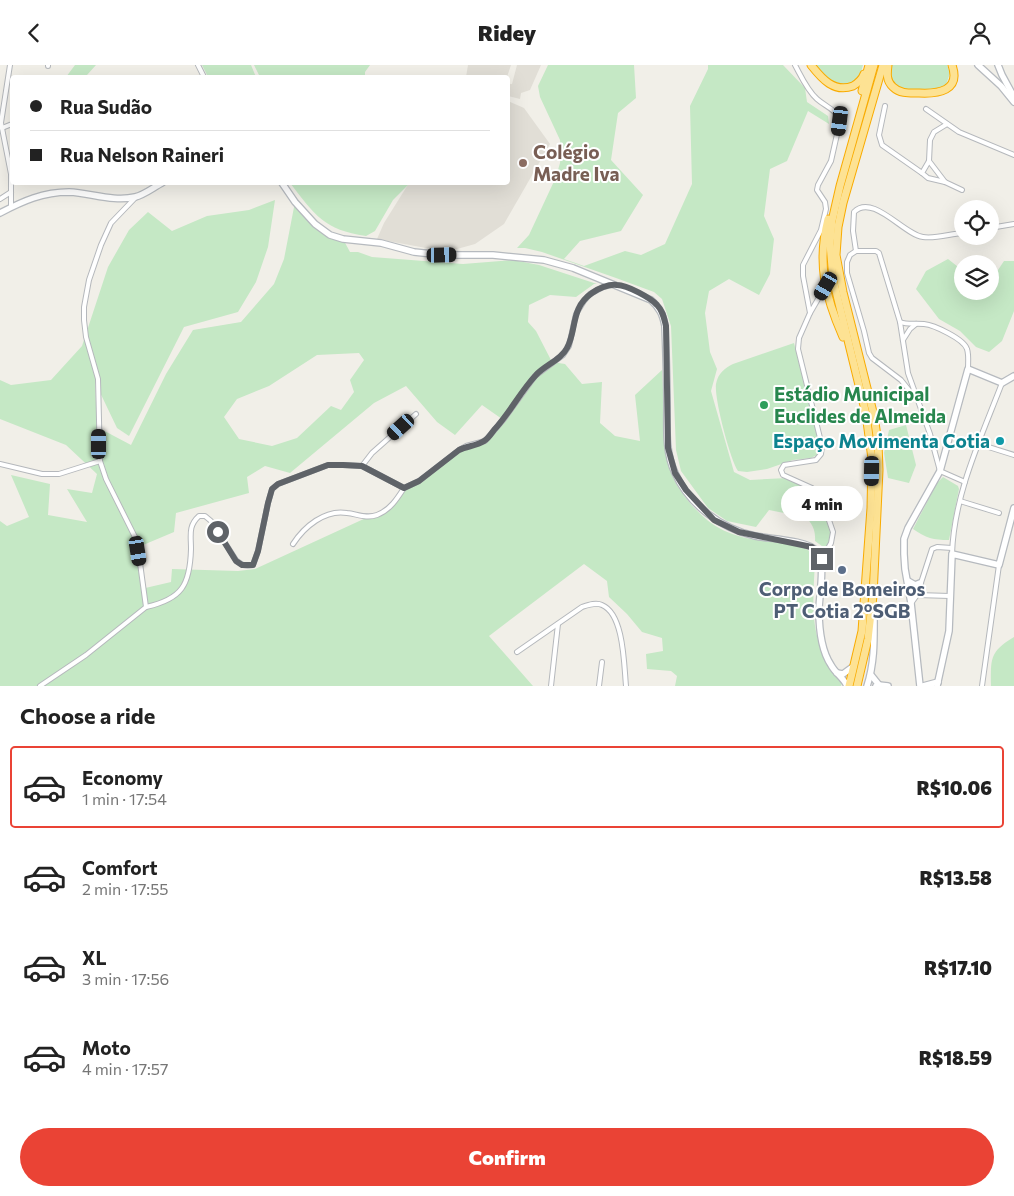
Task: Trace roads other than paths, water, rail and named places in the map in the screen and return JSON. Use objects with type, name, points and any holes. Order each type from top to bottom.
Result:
[{"type":"highway","points":[[811,65],[828,83],[835,87],[846,88],[857,84],[862,79],[869,65]]},
{"type":"highway","points":[[848,686],[862,631],[871,508],[872,459],[866,414],[832,279],[830,260],[832,221],[869,65]]},
{"type":"highway","points":[[848,154],[874,65]]},
{"type":"highway","points":[[857,686],[868,639],[873,596],[879,492],[878,443],[874,416],[842,292],[836,255],[838,227],[843,203],[883,65]]},
{"type":"highway","points":[[888,65],[887,76],[889,83],[899,92],[936,94],[944,92],[951,85],[954,77],[952,65]]},
{"type":"highway","points":[[840,186],[834,197],[823,240],[822,257],[831,308],[851,355]]},
{"type":"main road","points":[[981,65],[988,65]]},
{"type":"main road","points":[[981,65],[1014,102]]},
{"type":"main road","points":[[998,65],[1014,97]]},
{"type":"main road","points":[[0,213],[21,201],[59,193],[82,193],[120,198],[136,197],[158,185]]},
{"type":"main road","points":[[283,185],[315,224],[330,235],[343,239],[381,243],[414,252],[442,255],[493,255],[544,260],[572,268],[652,300],[663,315],[666,326],[668,448],[675,473],[686,490],[714,520],[739,532],[812,547],[817,551],[822,559],[819,611],[821,638],[828,660],[836,673],[848,686]]},
{"type":"main road","points":[[1014,376],[1002,383],[968,369],[940,471],[908,528],[904,539],[904,554],[924,686],[937,684],[949,631],[952,551],[999,565],[1014,508]]},
{"type":"main road","points":[[908,581],[915,585],[920,583]]},
{"type":"main road","points":[[868,686],[874,657],[873,596]]},
{"type":"main road","points":[[836,673],[844,674],[854,666]]},
{"type":"main road","points":[[871,675],[878,685],[888,686]]},
{"type":"street","points":[[10,65],[2,118],[2,128],[10,165]]},
{"type":"street","points":[[795,65],[807,87],[817,99],[838,115],[840,121],[831,161],[817,190],[826,202],[821,230],[803,265],[803,276],[810,313]]},
{"type":"street","points":[[0,90],[5,95]]},
{"type":"street","points":[[885,106],[878,135],[882,145],[928,178],[945,182],[962,190]]},
{"type":"street","points":[[926,109],[959,132],[979,142],[1014,155]]},
{"type":"street","points":[[922,173],[929,161],[930,140],[934,132],[947,123]]},
{"type":"street","points":[[2,128],[10,125]]},
{"type":"street","points":[[929,161],[945,182]]},
{"type":"street","points":[[11,185],[11,207]]},
{"type":"street","points":[[0,199],[11,193]]},
{"type":"street","points":[[136,197],[106,230],[89,280],[84,307],[84,329],[98,379],[100,461],[106,479],[137,541],[146,607]]},
{"type":"street","points":[[856,251],[853,221],[854,212],[859,208],[871,208],[880,211],[914,234],[923,237],[954,234]]},
{"type":"street","points":[[999,227],[1014,224]]},
{"type":"street","points":[[916,398],[901,380],[872,358],[869,353],[847,273],[850,255],[856,251],[872,250],[879,253],[900,323],[908,373],[930,434],[940,471],[965,482]]},
{"type":"street","points":[[293,544],[304,529],[329,514],[338,511],[368,517],[378,515],[394,504],[404,488],[419,481],[459,450],[485,441],[536,376],[563,355],[569,346],[576,314],[584,301],[590,294],[603,287],[617,285]]},
{"type":"street","points":[[822,559],[831,543],[833,532],[820,497],[812,489],[783,475],[781,470],[784,465],[816,460],[821,454],[822,446],[798,349],[799,338],[810,313],[826,286]]},
{"type":"street","points":[[900,323],[925,324],[940,329],[963,342],[968,351],[968,369]]},
{"type":"street","points":[[903,340],[910,329],[916,324]]},
{"type":"street","points":[[911,603],[917,595],[932,549],[937,547],[952,551],[965,482],[1002,383]]},
{"type":"street","points":[[362,466],[372,453],[416,414]]},
{"type":"street","points":[[978,444],[1014,455]]},
{"type":"street","points":[[0,464],[42,474],[59,474],[100,461]]},
{"type":"street","points":[[40,686],[86,655],[146,607],[163,603],[176,595],[187,581],[190,566],[190,534],[193,521],[199,516],[205,516],[210,521],[236,561],[242,565],[253,565],[272,489],[278,484],[328,465],[362,466],[404,488]]},
{"type":"street","points":[[960,501],[999,513]]},
{"type":"street","points":[[982,686],[999,565]]},
{"type":"street","points":[[917,595],[950,596]]},
{"type":"street","points":[[517,652],[582,607],[591,604],[601,605],[610,611],[617,622],[626,686]]},
{"type":"street","points":[[551,686],[558,623]]},
{"type":"street","points":[[599,686],[602,662]]},
{"type":"place","name":"Colégio Madre Iva","points":[[523,163]]},
{"type":"place","name":"Estádio Municipal Euclides de Almeida","points":[[764,405]]},
{"type":"place","name":"Espaço Movimenta Cotia","points":[[1000,441]]},
{"type":"place","name":"Corpo de Bomeiros PT Cotia 2ºSGB","points":[[842,570]]}]
